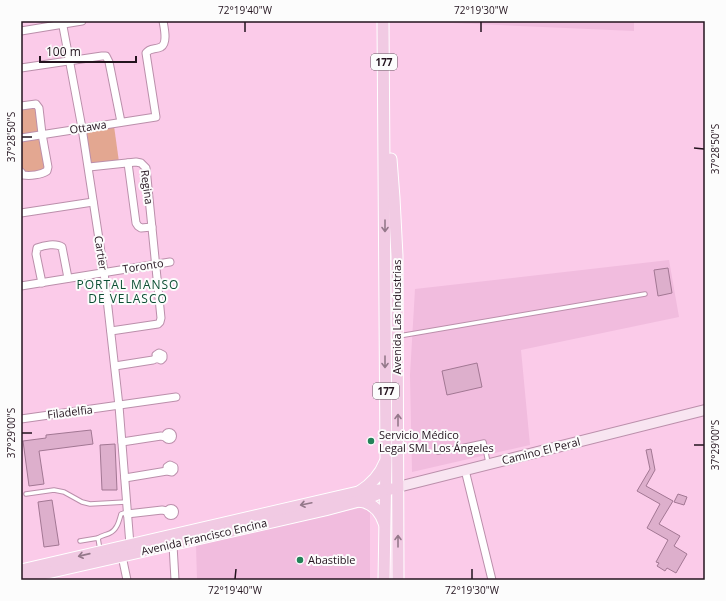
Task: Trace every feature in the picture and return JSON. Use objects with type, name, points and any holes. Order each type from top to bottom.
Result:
[{"type":"main road","name":"Avenida Las Industrias","points":[[384,21],[386,459],[384,580]]},
{"type":"main road","name":"Avenida Las Industrias","points":[[384,103],[393,180],[396,223],[398,336],[398,580]]},
{"type":"main road","points":[[384,526],[380,514],[375,508],[358,497],[377,476],[386,459]]},
{"type":"main road","name":"Avenida Francisco Encina","points":[[25,577],[100,551],[246,522],[398,487]]},
{"type":"main road","name":"Avenida Francisco Encina","points":[[25,577],[173,545],[246,522]]},
{"type":"street","points":[[21,30],[62,22],[82,21]]},
{"type":"street","name":"Ottawa","points":[[21,138],[156,117],[146,53],[150,49],[160,48],[163,45],[165,35],[163,21]]},
{"type":"street","name":"Cartier","points":[[62,22],[82,128],[104,272],[119,406],[130,544]]},
{"type":"street","points":[[21,68],[102,56],[108,58],[121,122]]},
{"type":"street","points":[[21,106],[36,104],[39,108],[48,167],[47,172],[44,173],[27,176],[23,175],[21,172]]},
{"type":"street","points":[[128,163],[136,223],[141,228],[152,227]]},
{"type":"street","name":"Regina","points":[[88,167],[141,163],[146,168],[161,318],[158,324],[110,331]]},
{"type":"street","points":[[21,213],[93,202]]},
{"type":"street","points":[[42,282],[36,254],[37,248],[40,247],[57,245],[62,247],[68,278]]},
{"type":"street","name":"Toronto","points":[[21,286],[170,262]]},
{"type":"street","points":[[115,366],[153,360],[157,358]]},
{"type":"street","name":"Filadelfia","points":[[21,419],[176,397]]},
{"type":"street","name":"Camino El Peral","points":[[398,487],[705,410]]},
{"type":"street","points":[[122,442],[161,436],[165,437]]},
{"type":"street","points":[[466,470],[492,580]]},
{"type":"street","points":[[125,478],[167,471]]},
{"type":"street","points":[[127,514],[162,510],[167,511]]},
{"type":"street","points":[[127,580],[122,556],[130,544]]},
{"type":"street","points":[[173,545],[175,580]]},
{"type":"lane","points":[[398,336],[645,294]]},
{"type":"lane","points":[[438,452],[484,442],[488,464]]},
{"type":"lane","points":[[26,494],[54,490],[64,492],[82,502],[90,504],[126,502]]},
{"type":"lane","points":[[80,541],[98,538],[102,535],[110,533],[116,527],[121,514],[127,514]]},
{"type":"lane","points":[[98,538],[100,551]]},
{"type":"shaded area","points":[[406,21],[634,21],[634,31]]},
{"type":"shaded area","points":[[35,106],[40,128],[38,133],[21,135],[21,107]]},
{"type":"shaded area","points":[[114,126],[119,162],[90,166],[84,130]]},
{"type":"shaded area","points":[[38,139],[40,140],[47,169],[26,174],[22,172],[21,142]]},
{"type":"shaded area","points":[[669,260],[679,317],[521,350],[530,445],[412,472],[410,375],[415,289]]},
{"type":"shaded area","points":[[364,507],[370,511],[370,580],[197,580],[196,545]]},
{"type":"building","points":[[668,268],[672,293],[658,296],[654,270]]},
{"type":"building","points":[[477,363],[482,387],[447,395],[442,371]]},
{"type":"building","points":[[91,430],[93,444],[39,451],[44,484],[29,486],[23,441],[46,438],[46,435]]},
{"type":"building","points":[[115,444],[117,490],[102,490],[100,445]]},
{"type":"building","points":[[651,449],[655,470],[646,486],[673,501],[659,524],[680,536],[674,546],[687,554],[676,573],[667,568],[665,571],[657,566],[659,563],[656,562],[668,540],[647,528],[660,504],[637,491],[650,469],[646,450]]},
{"type":"building","points":[[678,494],[687,497],[684,505],[674,502]]},
{"type":"building","points":[[52,500],[59,545],[44,547],[38,502]]},
{"type":"place","name":"Servicio Médico Legal SML Los Ángeles","points":[[371,441]]},
{"type":"place","name":"Abastible","points":[[300,560]]},
{"type":"district","name":"PORTAL MANSO DE VELASCO","points":[[128,292]]}]
